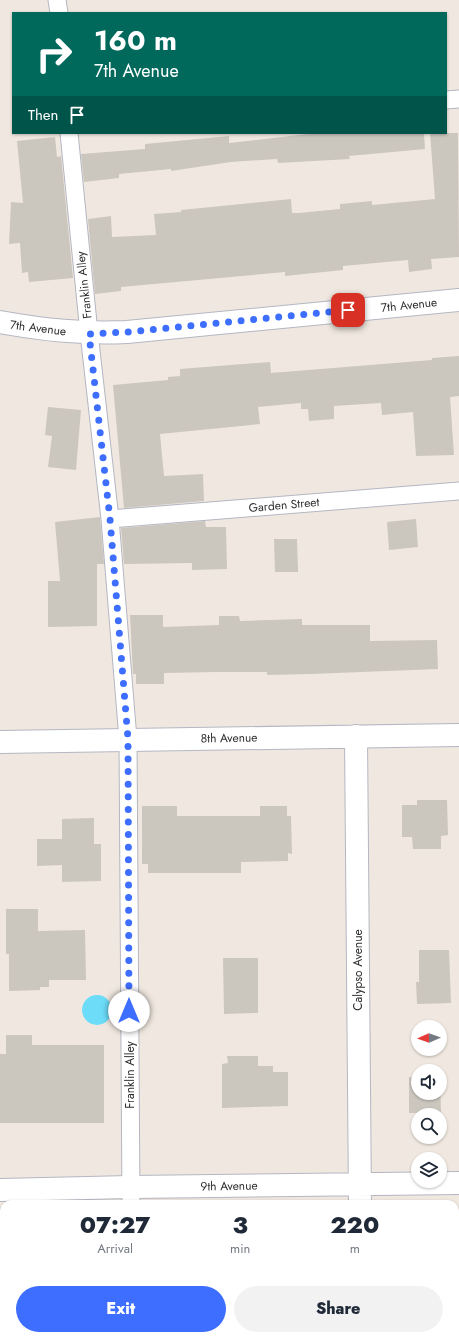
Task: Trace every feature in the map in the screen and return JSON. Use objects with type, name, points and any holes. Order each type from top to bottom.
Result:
[{"type":"street","name":"7th Avenue","points":[[0,322],[89,334],[127,332],[459,300]]},
{"type":"street","name":"8th Avenue","points":[[0,742],[459,735]]},
{"type":"street","name":"Calypso Avenue","points":[[356,736],[360,1194]]},
{"type":"street","name":"9th Avenue","points":[[0,1190],[131,1195],[360,1194],[459,1183]]},
{"type":"lane","points":[[57,0],[58,12]]},
{"type":"lane","points":[[447,100],[459,99]]},
{"type":"lane","name":"Franklin Alley","points":[[69,134],[89,334],[110,519],[128,739],[131,1195]]},
{"type":"lane","name":"Garden Street","points":[[110,519],[459,491]]},
{"type":"water","points":[[97,995],[108,999],[112,1010],[108,1021],[97,1025],[86,1021],[82,1010],[86,999]]},
{"type":"building","points":[[458,133],[459,257],[431,259],[432,269],[409,272],[408,260],[343,266],[343,270],[285,276],[285,272],[121,287],[121,291],[95,294],[88,219],[111,216],[112,237],[156,235],[154,214],[181,212],[181,210],[291,199],[292,213],[299,213],[340,209],[340,204],[372,201],[372,205],[435,199],[430,134]]},
{"type":"building","points":[[307,134],[424,134],[425,149],[349,156],[350,159],[278,163],[277,159],[231,162],[171,171],[171,169],[119,174],[119,178],[84,182],[81,154],[145,149],[145,144],[229,136],[229,143]]},
{"type":"building","points":[[55,137],[57,157],[61,156],[73,278],[29,282],[28,272],[22,273],[20,243],[9,244],[11,202],[23,203],[17,141]]},
{"type":"building","points":[[459,356],[459,396],[450,397],[454,455],[416,456],[413,412],[382,415],[381,403],[334,406],[334,419],[309,421],[308,409],[301,409],[301,403],[258,407],[260,424],[160,434],[164,476],[203,474],[204,501],[124,508],[113,385],[168,380],[168,377],[180,376],[180,369],[270,362],[271,373],[432,360],[432,358]]},
{"type":"building","points":[[48,407],[81,410],[76,470],[48,467],[52,436],[45,435]]},
{"type":"building","points":[[100,517],[104,564],[97,564],[97,626],[48,627],[48,581],[60,581],[55,522]]},
{"type":"building","points":[[416,519],[418,547],[389,550],[387,522]]},
{"type":"building","points":[[205,521],[206,527],[226,527],[227,569],[192,570],[192,563],[124,564],[121,528]]},
{"type":"building","points":[[274,539],[297,539],[298,572],[275,572]]},
{"type":"building","points":[[130,615],[163,615],[163,627],[219,625],[219,616],[239,616],[240,621],[302,619],[302,625],[370,625],[370,641],[437,640],[438,669],[267,675],[267,672],[164,673],[164,684],[136,684],[136,674],[133,674]]},
{"type":"building","points":[[417,800],[447,800],[448,835],[441,836],[441,849],[413,849],[412,837],[402,837],[402,805],[417,805]]},
{"type":"building","points":[[142,806],[177,806],[177,816],[260,816],[260,806],[287,806],[287,816],[291,816],[292,854],[288,853],[288,861],[241,862],[241,873],[148,873],[148,864],[142,864]]},
{"type":"building","points":[[94,818],[94,844],[101,844],[101,881],[62,882],[62,865],[37,866],[37,839],[62,839],[62,819]]},
{"type":"building","points":[[6,909],[38,909],[38,931],[85,930],[86,980],[49,980],[49,987],[40,987],[40,990],[9,991],[9,954],[6,954]]},
{"type":"building","points":[[419,950],[449,950],[451,1003],[417,1004],[416,982],[419,982]]},
{"type":"building","points":[[223,958],[258,958],[258,1013],[224,1014]]},
{"type":"building","points":[[6,1035],[32,1035],[32,1045],[104,1045],[104,1123],[0,1123],[0,1054],[6,1054]]},
{"type":"building","points":[[227,1056],[258,1056],[258,1066],[273,1066],[273,1072],[288,1072],[288,1106],[222,1108],[222,1064],[228,1063]]},
{"type":"building","points":[[409,1077],[411,1077],[411,1100],[441,1100],[441,1108],[411,1108],[411,1113],[409,1113]]},
{"type":"route","points":[[129,1011],[128,739],[110,519],[89,334],[127,332],[348,310]]}]
